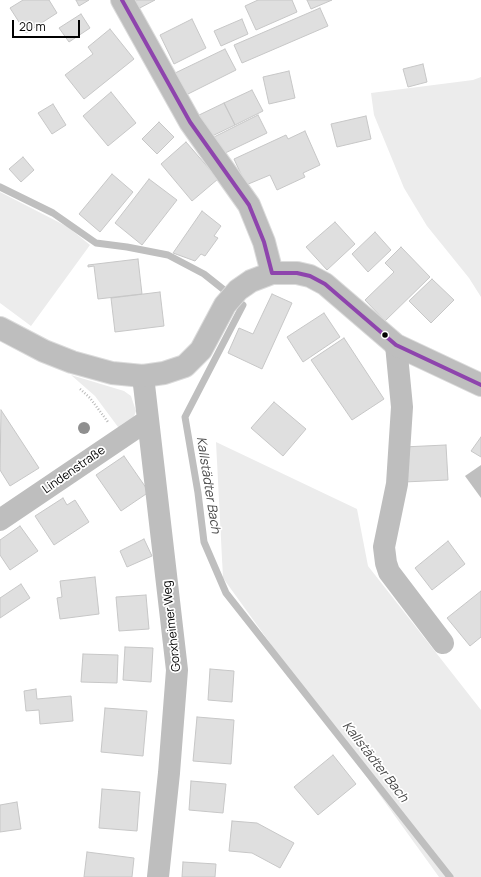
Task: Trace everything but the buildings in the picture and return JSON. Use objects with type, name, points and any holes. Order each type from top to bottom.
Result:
[{"type":"main road","points":[[122,0],[190,122],[249,205],[264,242],[272,273]]},
{"type":"main road","points":[[0,328],[44,351],[72,362],[112,373],[143,376],[164,373],[185,366],[201,350],[232,297],[251,281],[272,273],[291,272],[310,276],[324,284],[396,345],[481,385]]},
{"type":"main road","points":[[396,345],[402,407],[397,484],[384,547],[386,564],[389,572],[444,643]]},
{"type":"main road","name":"Gorxheimer Weg","points":[[143,376],[177,670],[169,773],[158,877]]},
{"type":"main road","name":"Lindenstraße","points":[[0,520],[148,420]]},
{"type":"path","points":[[79,388],[103,414],[119,439]]},
{"type":"shaded area","points":[[481,77],[481,297],[469,278],[427,226],[404,188],[374,115],[371,93],[473,80]]},
{"type":"shaded area","points":[[0,192],[68,227],[90,245],[31,326],[0,303]]},
{"type":"shaded area","points":[[71,375],[124,391],[131,396],[136,411],[132,422],[121,431],[95,396]]},
{"type":"shaded area","points":[[216,442],[357,509],[368,566],[481,710],[481,877],[439,877],[223,578]]},
{"type":"shaded area","points":[[481,465],[481,498],[465,476]]},
{"type":"waterway","name":"Kallstädter Bach","points":[[0,187],[53,213],[96,243],[168,255],[204,274],[243,305],[185,417],[198,493],[204,542],[226,593],[450,877]]},
{"type":"transit line","points":[[122,0],[190,122],[249,205],[264,242],[272,273]]},
{"type":"transit line","points":[[272,273],[297,273],[310,276],[325,284],[396,345],[481,385]]}]
